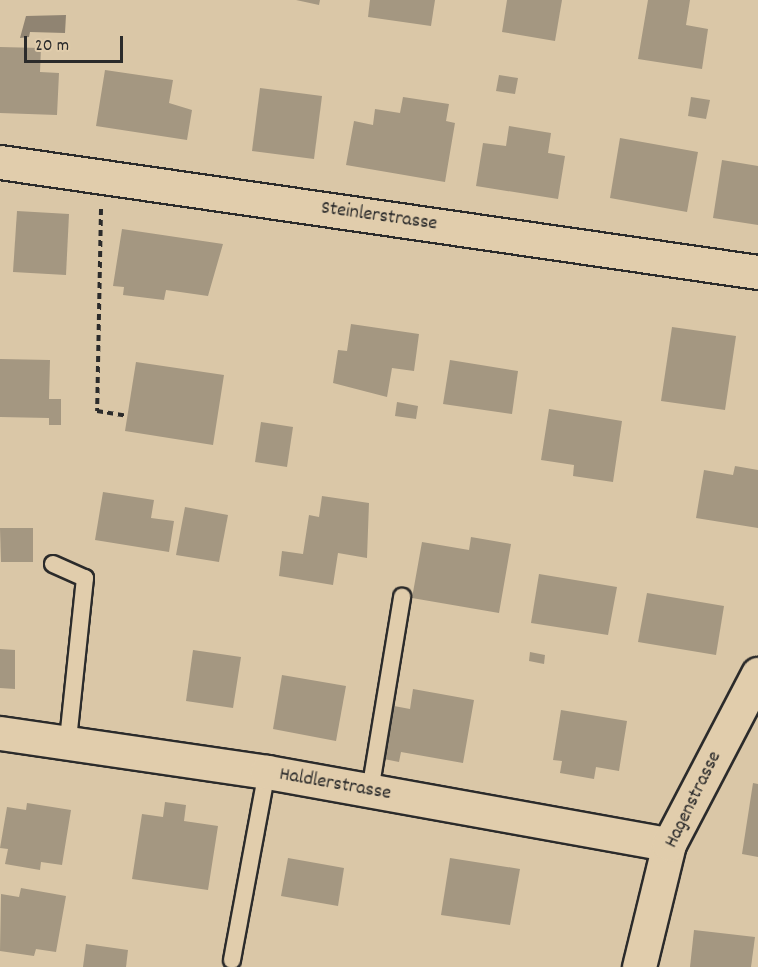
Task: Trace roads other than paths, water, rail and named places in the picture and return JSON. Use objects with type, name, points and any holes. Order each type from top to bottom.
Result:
[{"type":"street","name":"Steinlerstrasse","points":[[0,162],[758,272]]},
{"type":"street","name":"Hagenstrasse","points":[[639,967],[669,844],[758,675]]},
{"type":"street","name":"Haldlerstrasse","points":[[0,733],[68,739],[267,772],[669,844]]},
{"type":"lane","points":[[53,564],[85,578],[68,739]]},
{"type":"lane","points":[[370,791],[402,597]]},
{"type":"lane","points":[[232,960],[267,772]]}]
